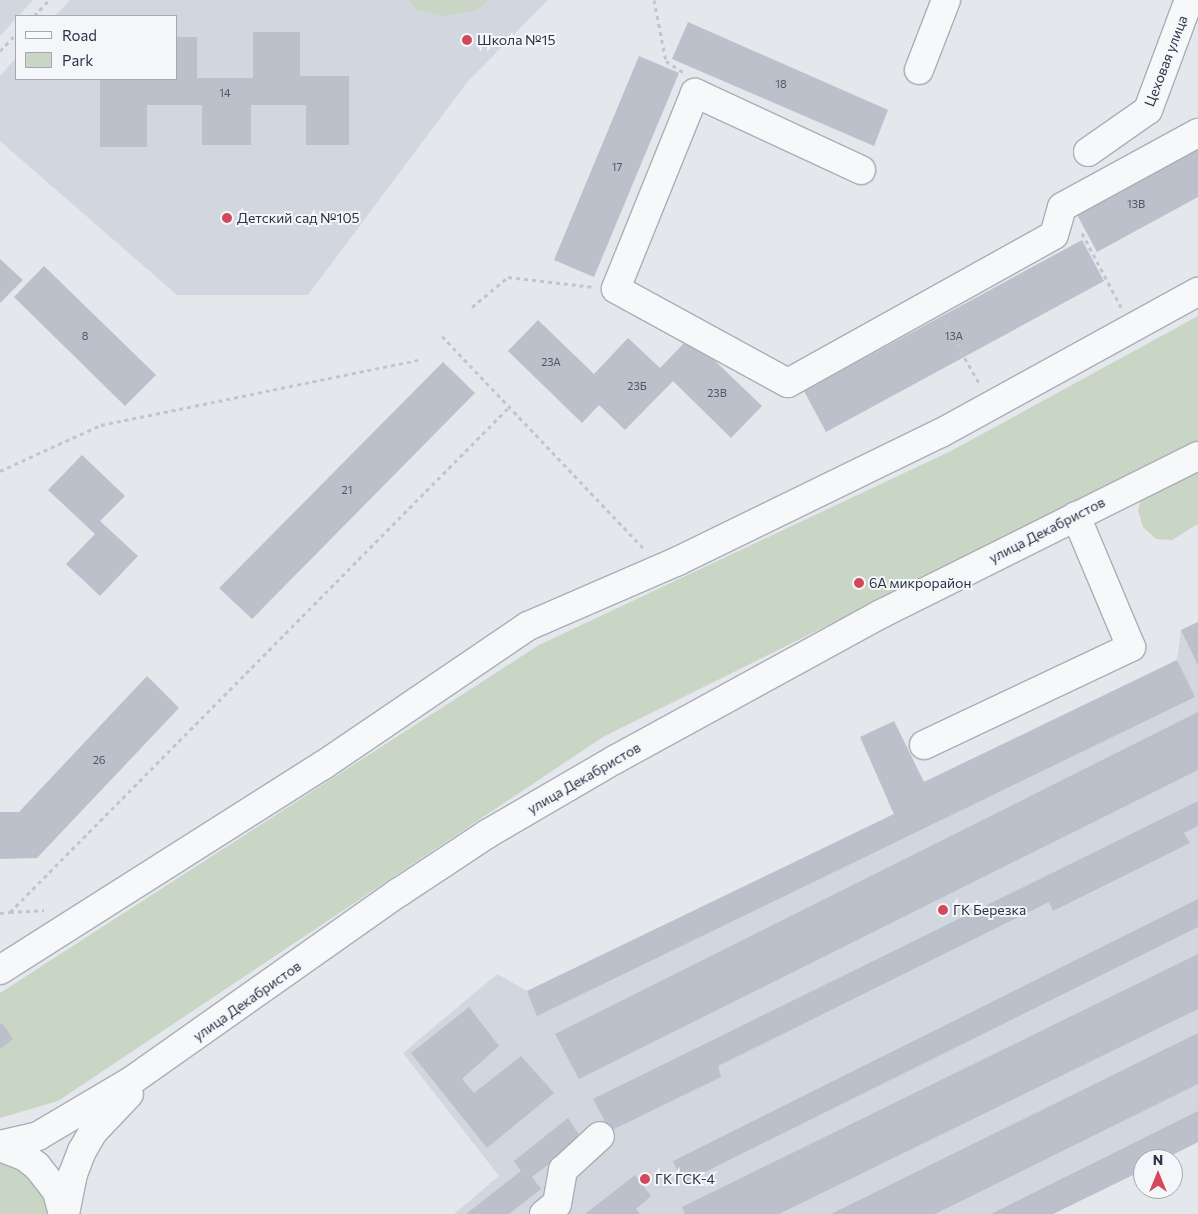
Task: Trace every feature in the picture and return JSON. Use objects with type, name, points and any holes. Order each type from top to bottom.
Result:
[{"type":"street","points":[[919,70],[946,0]]},
{"type":"street","name":"Цеховая улица","points":[[1088,152],[1148,110],[1189,0]]},
{"type":"street","points":[[861,170],[695,93],[616,289],[788,383],[1054,235],[1062,208],[1198,133]]},
{"type":"street","points":[[0,970],[322,766],[528,626],[678,561],[941,432],[1198,292]]},
{"type":"street","name":"улица Декабристов","points":[[0,1146],[38,1136],[170,1055],[487,834],[760,678],[1076,516],[1198,456]]},
{"type":"street","points":[[924,745],[1131,647],[1076,516]]},
{"type":"street","points":[[64,1214],[73,1174],[94,1132],[170,1055]]},
{"type":"street","points":[[544,1214],[557,1204],[562,1170],[600,1136]]},
{"type":"street","points":[[0,1146],[24,1156],[37,1166],[57,1192],[64,1214]]},
{"type":"path","points":[[35,15],[49,0]]},
{"type":"path","points":[[654,0],[666,61],[682,71],[695,93]]},
{"type":"path","points":[[0,51],[15,35]]},
{"type":"path","points":[[1067,205],[1125,314]]},
{"type":"path","points":[[472,307],[508,277],[616,289]]},
{"type":"path","points":[[933,302],[984,391]]},
{"type":"path","points":[[442,336],[649,555]]},
{"type":"path","points":[[0,471],[101,425],[418,360]]},
{"type":"path","points":[[10,912],[509,406]]},
{"type":"path","points":[[0,913],[51,910]]},
{"type":"shaded area","points":[[0,0],[33,0],[19,15],[15,15],[15,20],[0,36]]},
{"type":"shaded area","name":"Детский сад №105","points":[[70,0],[548,0],[468,81],[308,295],[177,295],[0,141],[0,76],[15,59],[15,80],[178,80],[178,15],[56,15]]},
{"type":"shaded area","points":[[1198,622],[1198,1142],[1183,1150],[1133,1149],[1133,1175],[1053,1214],[454,1214],[499,1176],[403,1053],[497,974],[527,991],[894,814],[887,800],[1177,660],[1181,630]]},
{"type":"green space","points":[[408,0],[488,0],[477,10],[445,16],[417,10]]},
{"type":"green space","points":[[1198,316],[1198,441],[603,737],[58,1101],[0,1118],[0,993],[539,645],[951,451]]},
{"type":"green space","points":[[1198,470],[1198,524],[1172,540],[1156,539],[1143,527],[1138,511],[1141,499]]},
{"type":"green space","points":[[0,1158],[19,1166],[42,1189],[51,1214],[0,1214]]},
{"type":"building","points":[[688,22],[888,110],[874,146],[672,59]]},
{"type":"building","points":[[253,32],[300,32],[300,76],[349,76],[349,145],[306,145],[306,105],[251,105],[251,145],[202,145],[202,105],[147,105],[147,147],[100,147],[100,80],[178,80],[178,37],[197,37],[197,78],[253,78]]},
{"type":"building","points":[[639,56],[679,73],[594,277],[554,260]]},
{"type":"building","points":[[1198,144],[1198,197],[1097,252],[1075,211]]},
{"type":"building","points":[[1082,240],[1104,281],[826,432],[804,391]]},
{"type":"building","points":[[0,259],[23,280],[0,303]]},
{"type":"building","points":[[44,266],[156,375],[125,406],[14,297]]},
{"type":"building","points":[[538,320],[594,374],[628,338],[660,368],[690,337],[762,406],[731,438],[673,381],[625,430],[599,405],[582,423],[508,351]]},
{"type":"building","points":[[443,362],[475,393],[252,619],[219,588]]},
{"type":"building","points":[[82,455],[125,496],[100,521],[138,556],[100,596],[66,564],[95,534],[48,490]]},
{"type":"building","points":[[1198,622],[1198,665],[1181,630]]},
{"type":"building","points":[[1177,660],[1195,697],[537,1016],[527,991],[894,814],[860,737],[894,721],[924,782]]},
{"type":"building","points":[[147,676],[179,708],[37,858],[0,859],[0,812],[19,812]]},
{"type":"building","points":[[1198,712],[1198,770],[579,1079],[555,1034]]},
{"type":"building","points":[[1198,801],[1198,826],[1184,833],[1190,843],[1053,911],[1049,902],[718,1066],[721,1077],[610,1131],[593,1099]]},
{"type":"building","points":[[1198,899],[1198,927],[683,1183],[673,1161]]},
{"type":"building","points":[[1198,954],[1198,1009],[779,1214],[685,1214],[682,1207]]},
{"type":"building","points":[[469,1007],[499,1046],[462,1079],[474,1093],[521,1056],[554,1093],[487,1148],[411,1053]]},
{"type":"building","points":[[2,1023],[13,1039],[0,1049],[0,1024]]},
{"type":"building","points":[[1198,1033],[1198,1084],[935,1214],[831,1214]]},
{"type":"building","points":[[1198,1111],[1198,1142],[1183,1150],[1133,1149],[1133,1175],[1053,1214],[991,1214]]},
{"type":"building","points":[[568,1118],[582,1139],[532,1177],[541,1189],[509,1214],[466,1214],[521,1171],[514,1161]]},
{"type":"building","points":[[635,1175],[651,1196],[636,1209],[640,1214],[585,1214]]},
{"type":"place","name":"Школа №15","points":[[467,40]]},
{"type":"place","name":"Детский сад №105","points":[[227,218]]},
{"type":"place","name":"6А микрорайон","points":[[859,583]]},
{"type":"place","name":"ГК Березка","points":[[943,910]]},
{"type":"place","name":"ГК ГСК-4","points":[[645,1179]]}]
